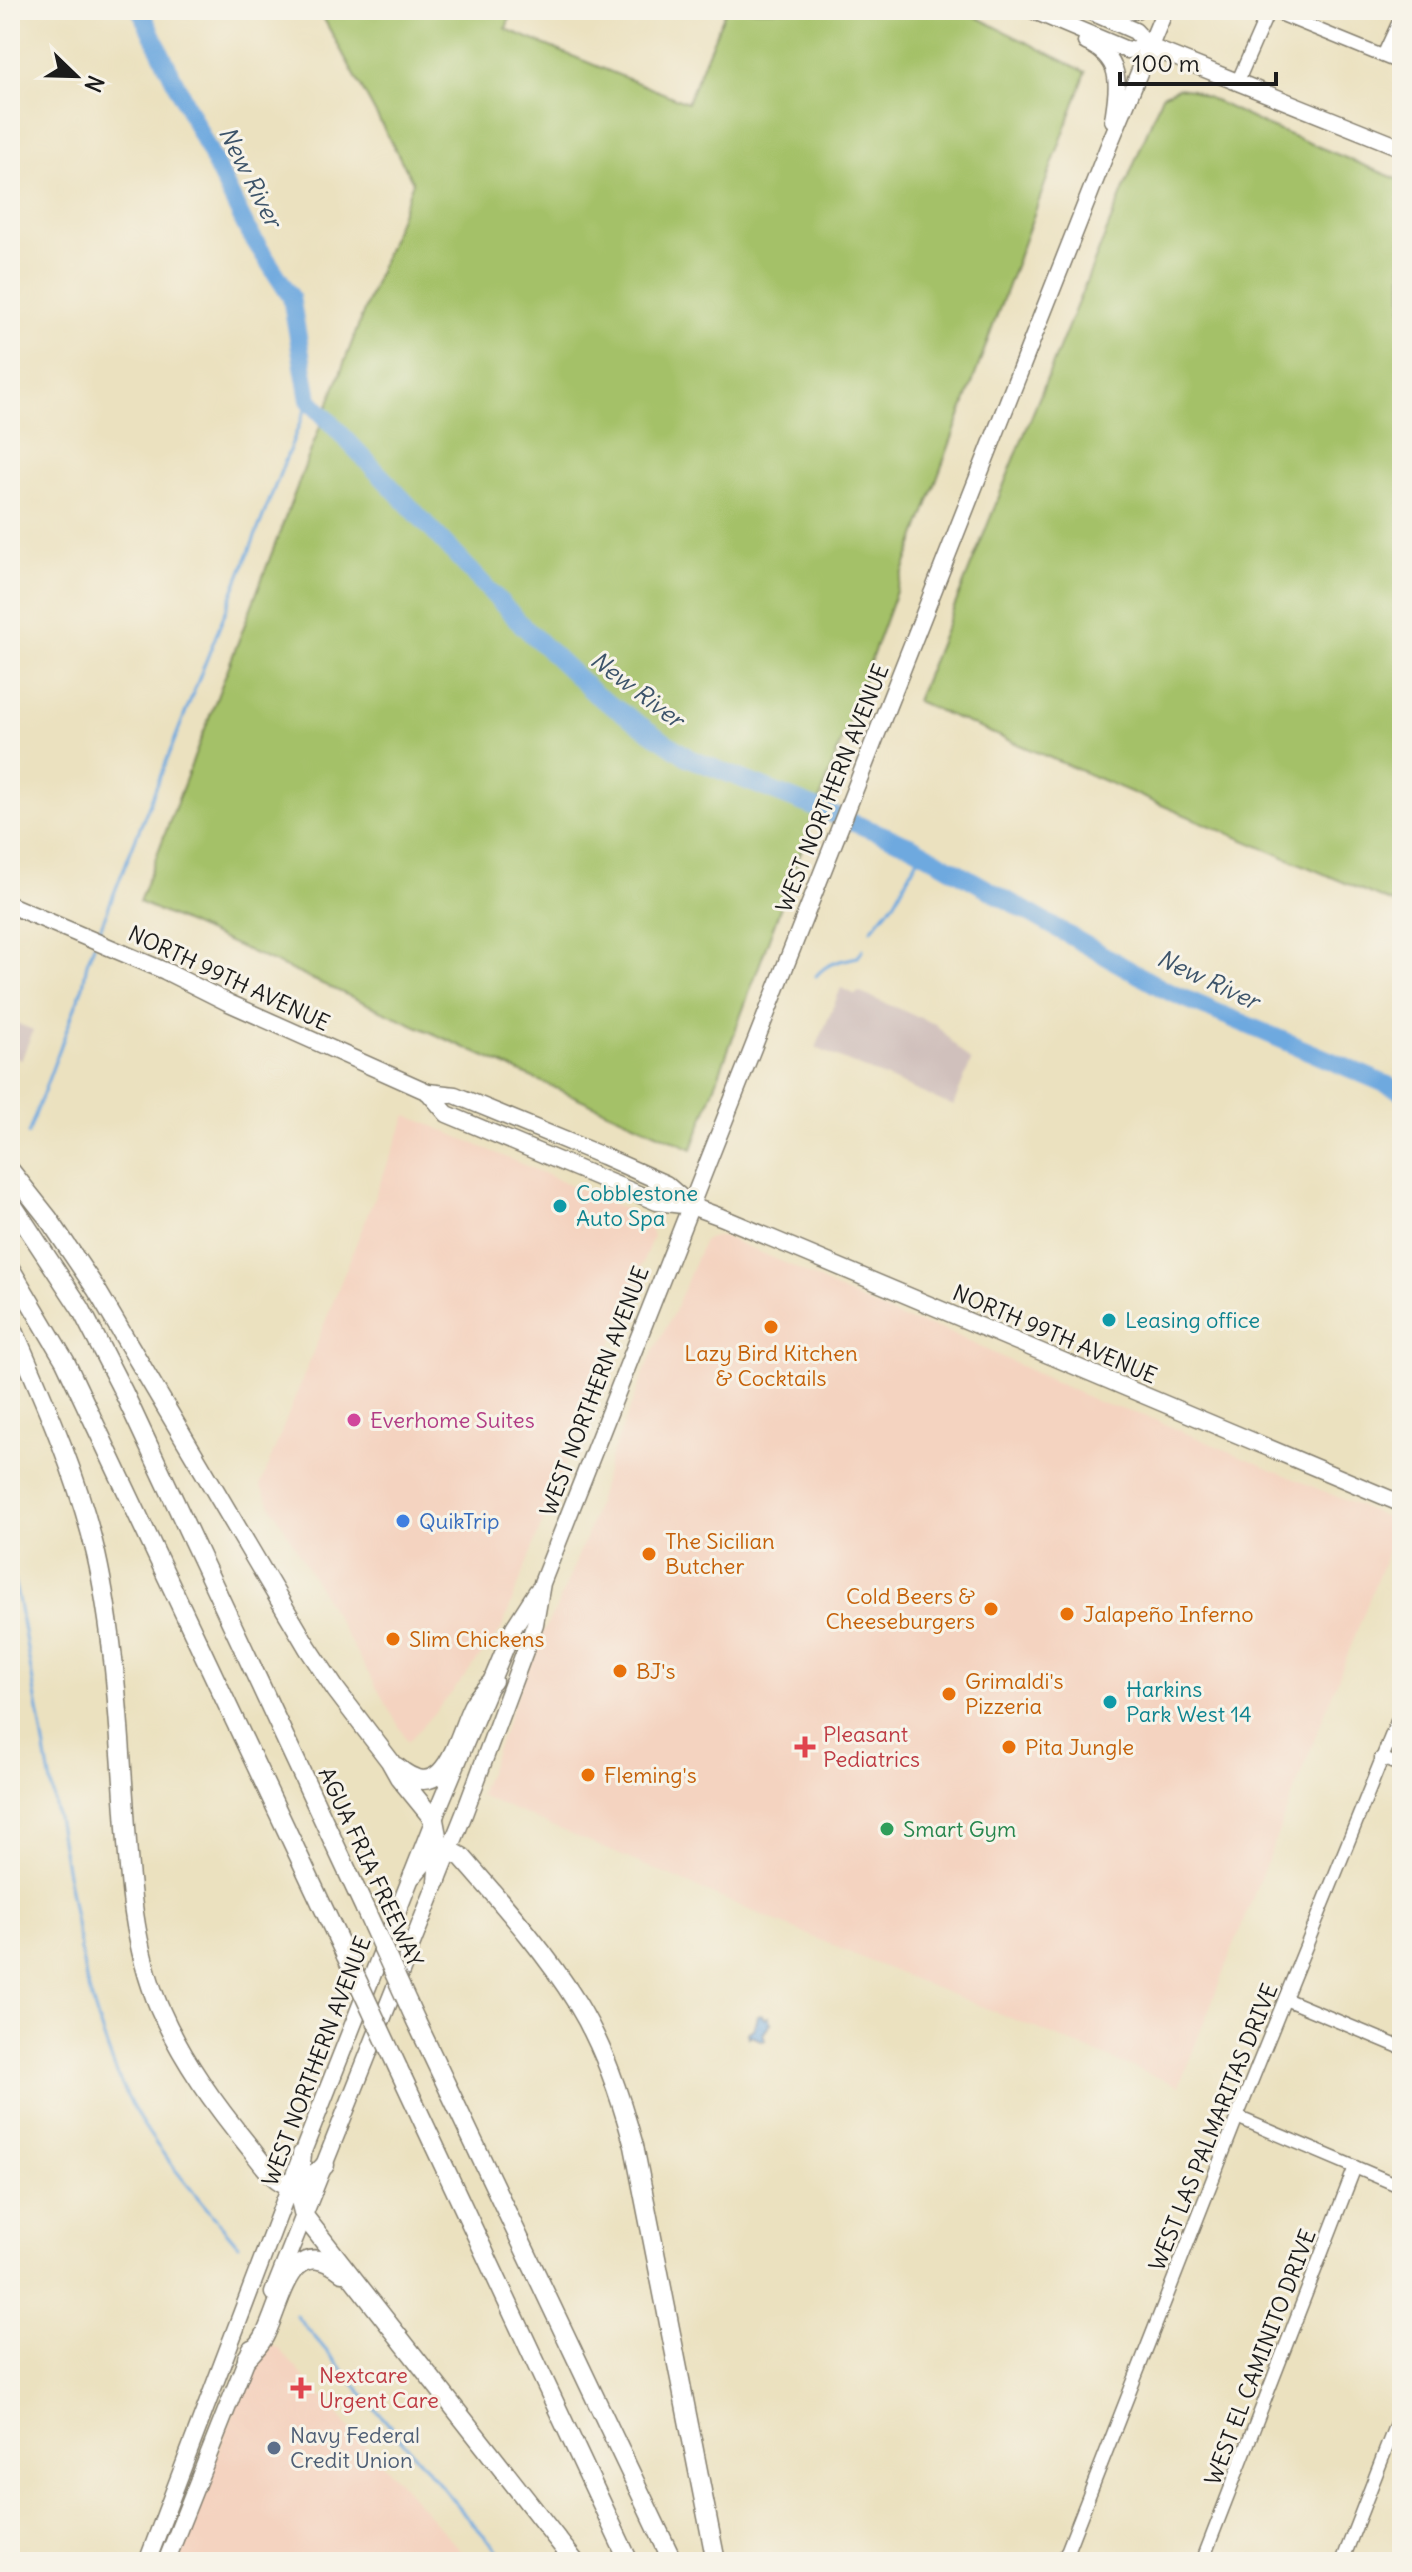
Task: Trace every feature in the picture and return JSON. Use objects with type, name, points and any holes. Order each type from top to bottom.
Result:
[{"type":"highway","points":[[10,1170],[48,1218],[96,1289],[308,1648],[399,1777],[434,1820],[445,1851],[437,1881]]},
{"type":"highway","name":"AGUA FRIA FREEWAY","points":[[10,1201],[81,1309],[123,1391],[416,2021],[673,2562]]},
{"type":"highway","points":[[10,1268],[65,1361],[629,2562]]},
{"type":"highway","points":[[10,1322],[62,1445],[96,1553],[111,1645],[137,1932],[159,2008],[193,2073],[272,2175],[294,2185],[312,2178],[325,2165]]},
{"type":"highway","points":[[390,1761],[417,1779],[429,1780],[440,1775],[475,1701],[493,1681]]},
{"type":"highway","points":[[413,1875],[426,1858],[445,1851],[457,1854],[559,1977],[590,2027],[620,2097],[634,2146],[716,2562]]},
{"type":"highway","points":[[302,2154],[294,2185],[304,2216],[575,2562]]},
{"type":"highway","points":[[247,2358],[264,2338],[293,2271],[306,2260],[320,2258],[329,2262],[355,2283]]},
{"type":"main road","points":[[1020,10],[1094,45],[1111,59],[1117,86],[1109,145]]},
{"type":"main road","points":[[1032,10],[1127,50],[1150,47]]},
{"type":"main road","points":[[1087,10],[1135,31],[1150,47],[1402,148]]},
{"type":"main road","points":[[1104,10],[1122,13],[1136,10]]},
{"type":"main road","name":"WEST NORTHERN AVENUE","points":[[302,2154],[514,1627],[542,1583],[1165,10]]},
{"type":"main road","name":"NORTH 99TH AVENUE","points":[[10,905],[428,1092],[455,1095],[603,1156],[666,1184],[691,1206],[1402,1504]]},
{"type":"main road","name":"WEST NORTHERN AVENUE","points":[[445,1851],[535,1624],[542,1583]]},
{"type":"main road","name":"WEST NORTHERN AVENUE","points":[[166,2562],[437,1881]]},
{"type":"main road","name":"WEST NORTHERN AVENUE","points":[[147,2562],[294,2185]]},
{"type":"main road","points":[[175,2538],[171,2535],[170,2526],[184,2488],[185,2464]]},
{"type":"street","points":[[1237,83],[1270,10],[1402,64]]},
{"type":"street","points":[[1383,56],[1402,15]]},
{"type":"street","name":"WEST LAS PALMARITAS DRIVE","points":[[1063,2562],[1237,2117],[1402,1709]]},
{"type":"street","points":[[1381,1758],[1402,1766]]},
{"type":"street","points":[[1285,1999],[1402,2048]]},
{"type":"street","points":[[1237,2117],[1402,2187]]},
{"type":"street","name":"WEST EL CAMINITO DRIVE","points":[[1202,2562],[1355,2167]]},
{"type":"street","points":[[1342,2562],[1402,2408]]},
{"type":"shaded area","points":[[841,988],[935,1024],[971,1062],[953,1106],[816,1048]]},
{"type":"shaded area","points":[[11,1021],[33,1030],[21,1061],[10,1049]]},
{"type":"shaded area","points":[[407,1115],[645,1217],[653,1236],[501,1630],[408,1742],[260,1486]]},
{"type":"shaded area","points":[[722,1236],[794,1267],[903,1319],[944,1330],[1100,1403],[1148,1417],[1399,1523],[1179,2086],[881,1966],[479,1795],[539,1639],[558,1605],[589,1529],[611,1456],[651,1356],[675,1310],[704,1240]]},
{"type":"shaded area","points":[[268,2344],[278,2348],[471,2562],[173,2562],[236,2407]]},
{"type":"green space","points":[[319,10],[512,10],[506,29],[687,103],[726,10],[962,10],[1086,72],[692,1149],[139,902],[413,182]]},
{"type":"green space","points":[[1178,88],[1192,90],[1263,124],[1402,181],[1402,907],[916,701],[1162,95]]},
{"type":"water","points":[[757,2016],[765,2019],[768,2017],[771,2023],[762,2041],[751,2035],[749,2037],[748,2032],[754,2029]]},
{"type":"waterway","name":"New River","points":[[140,10],[247,229],[291,297],[309,400],[523,626],[596,695],[689,758],[912,846],[1165,990],[1402,1091]]},
{"type":"waterway","points":[[98,934],[309,400]]},
{"type":"waterway","points":[[871,930],[895,901],[922,851]]},
{"type":"waterway","points":[[28,1134],[83,986],[94,945]]},
{"type":"waterway","points":[[816,976],[830,965],[858,957],[863,949]]},
{"type":"waterway","points":[[10,1565],[86,1980],[102,2034],[122,2086],[139,2118],[174,2168],[238,2245]]},
{"type":"waterway","points":[[296,2315],[508,2562]]},
{"type":"place","name":"Cobblestone Auto Spa","points":[[560,1206]]},
{"type":"place","name":"Leasing office","points":[[1109,1320]]},
{"type":"place","name":"Lazy Bird Kitchen & Cocktails","points":[[771,1327]]},
{"type":"place","name":"Everhome Suites","points":[[354,1420]]},
{"type":"place","name":"QuikTrip","points":[[403,1521]]},
{"type":"place","name":"The Sicilian Butcher","points":[[649,1554]]},
{"type":"place","name":"Cold Beers & Cheeseburgers","points":[[991,1609]]},
{"type":"place","name":"Jalapeño Inferno","points":[[1067,1614]]},
{"type":"place","name":"Slim Chickens","points":[[393,1639]]},
{"type":"place","name":"BJ's","points":[[620,1671]]},
{"type":"place","name":"Grimaldi's Pizzeria","points":[[949,1694]]},
{"type":"place","name":"Harkins Park West 14","points":[[1110,1702]]},
{"type":"place","name":"Pleasant Pediatrics","points":[[805,1747]]},
{"type":"place","name":"Pita Jungle","points":[[1009,1747]]},
{"type":"place","name":"Fleming's","points":[[588,1775]]},
{"type":"place","name":"Smart Gym","points":[[887,1829]]},
{"type":"place","name":"Nextcare Urgent Care","points":[[301,2388]]},
{"type":"place","name":"Navy Federal Credit Union","points":[[274,2448]]}]
